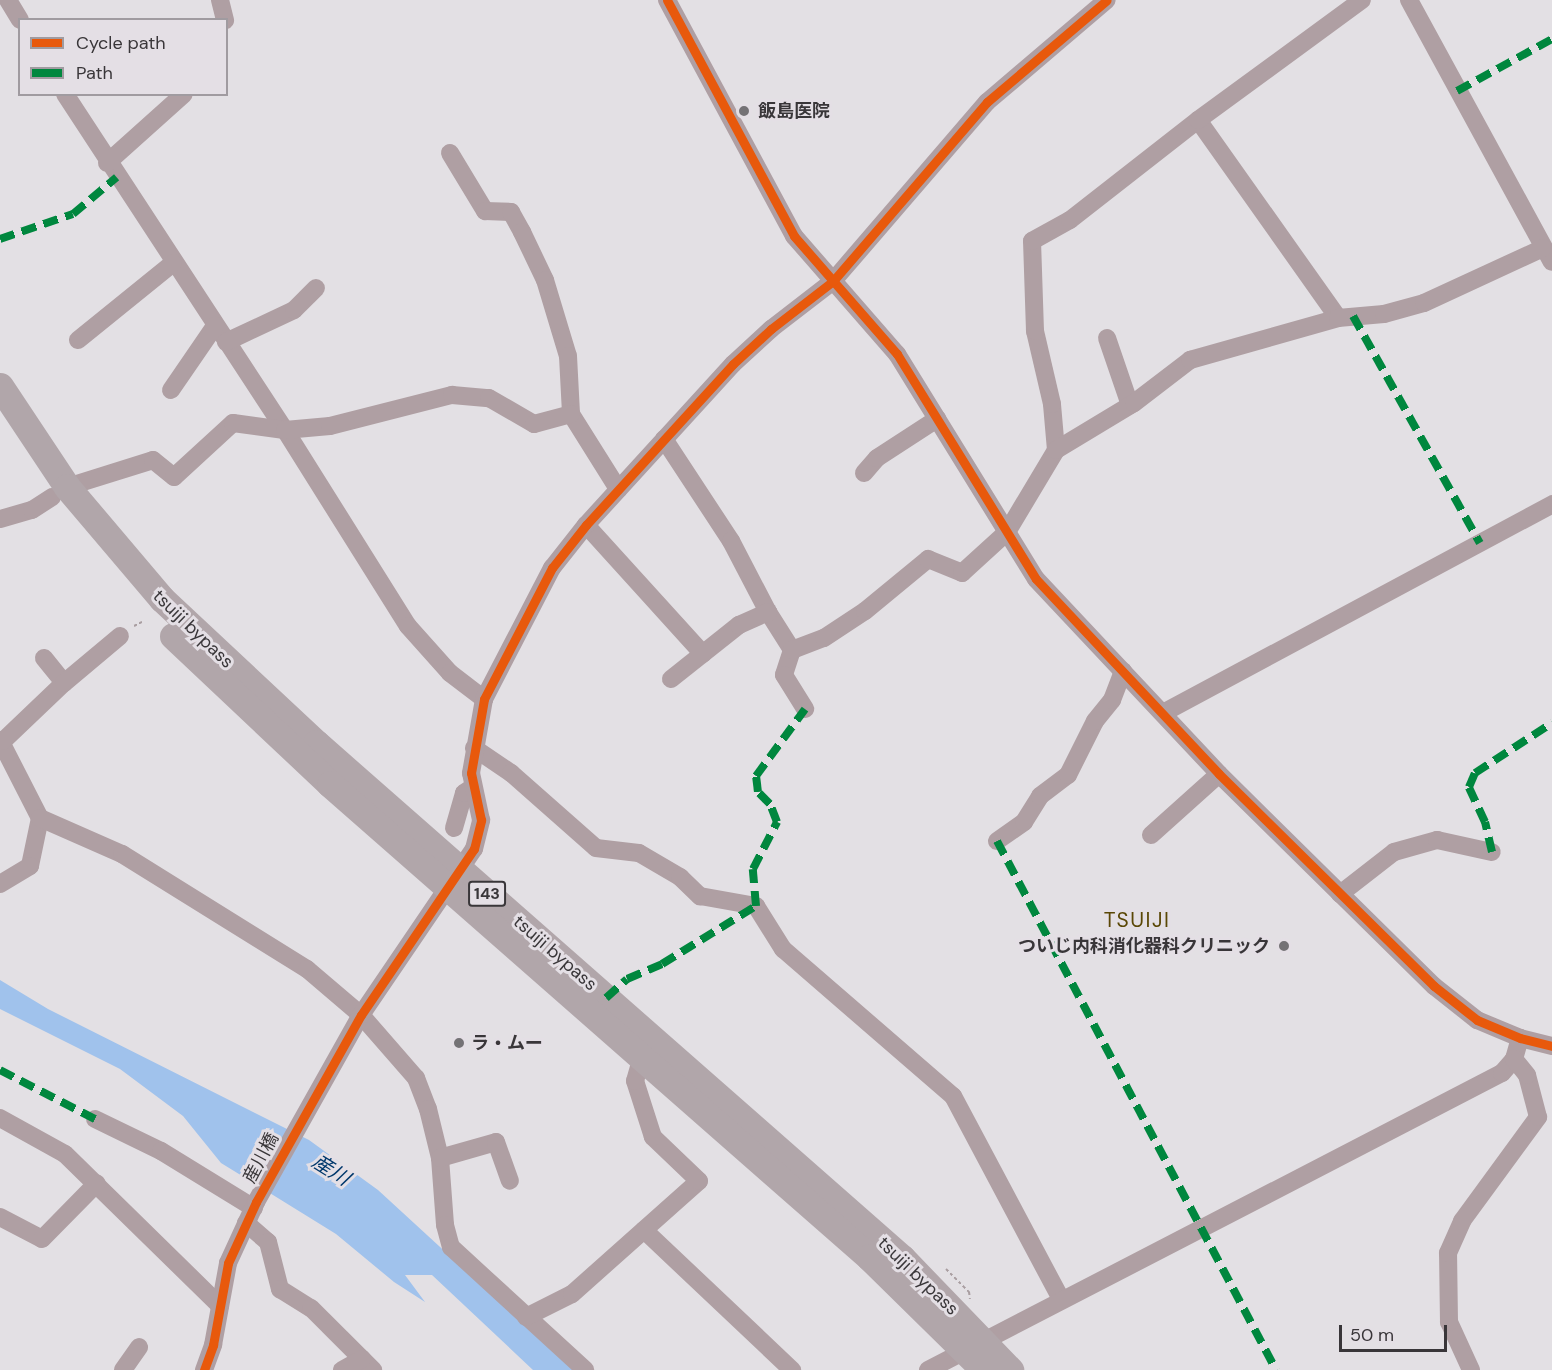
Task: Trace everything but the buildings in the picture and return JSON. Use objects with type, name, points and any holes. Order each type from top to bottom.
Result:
[{"type":"highway","name":"tsuiji bypass","points":[[0,386],[59,492]]},
{"type":"highway","name":"tsuiji bypass","points":[[0,421],[59,492],[162,599],[641,1060],[869,1257],[975,1345],[1010,1370]]},
{"type":"highway","name":"tsuiji bypass","points":[[452,878],[902,1258],[975,1345],[984,1370]]},
{"type":"street","points":[[8,0],[19,18]]},
{"type":"street","points":[[220,0],[224,18]]},
{"type":"street","points":[[667,0],[794,236],[897,354],[1036,579],[1218,774],[1463,1011],[1520,1038],[1552,1046]]},
{"type":"street","name":"産川橋","points":[[204,1370],[228,1263],[252,1211],[361,1015],[481,832],[473,787],[474,748],[484,699],[552,568],[586,525],[664,438],[771,329],[833,281],[987,102],[1107,0]]},
{"type":"street","points":[[1056,450],[1052,404],[1035,331],[1032,241],[1070,220],[1198,120],[1362,0]]},
{"type":"street","points":[[792,650],[824,638],[865,611],[918,564],[934,559],[962,573],[1007,532],[1056,450],[1130,405],[1190,360],[1338,318],[1384,314],[1424,303],[1548,255],[1409,0]]},
{"type":"street","points":[[66,96],[107,163],[285,430],[408,627],[450,673],[484,699]]},
{"type":"street","points":[[107,163],[182,96]]},
{"type":"street","points":[[1198,120],[1338,318]]},
{"type":"street","points":[[450,153],[485,211],[511,212],[545,280],[568,356],[571,414],[618,489]]},
{"type":"street","points":[[78,340],[173,263]]},
{"type":"street","points":[[226,342],[294,310],[316,288]]},
{"type":"street","points":[[171,390],[215,326]]},
{"type":"street","points":[[1107,338],[1130,405]]},
{"type":"street","points":[[0,519],[32,510],[59,492],[153,460],[174,477],[233,423],[285,430],[374,417],[452,395],[489,398],[534,424],[571,414]]},
{"type":"street","points":[[864,473],[877,458],[937,419]]},
{"type":"street","points":[[664,438],[731,541],[768,612],[792,650]]},
{"type":"street","points":[[1163,713],[1552,504]]},
{"type":"street","points":[[586,525],[703,654]]},
{"type":"street","points":[[671,680],[739,625],[768,612]]},
{"type":"street","points":[[126,632],[64,683],[2,741],[11,766],[40,818],[132,860],[307,969],[361,1015],[416,1078],[440,1158],[445,1225],[451,1247],[585,1370]]},
{"type":"street","points":[[792,650],[784,675],[805,709]]},
{"type":"street","points":[[44,658],[64,683]]},
{"type":"street","points":[[997,841],[1024,822],[1040,796],[1068,775],[1095,721],[1112,700],[1123,671]]},
{"type":"street","points":[[474,748],[511,773],[596,848],[639,853],[680,878],[700,896],[756,906],[783,949],[953,1096],[1061,1299]]},
{"type":"street","points":[[1151,835],[1218,774]]},
{"type":"street","points":[[454,828],[464,793],[473,787]]},
{"type":"street","points":[[0,884],[30,866],[40,818]]},
{"type":"street","points":[[1340,894],[1394,852],[1437,840],[1492,852]]},
{"type":"street","points":[[928,1370],[1061,1299],[1502,1073],[1514,1059],[1520,1038]]},
{"type":"street","points":[[1471,1370],[1449,1322],[1448,1253],[1462,1221],[1538,1117],[1527,1075],[1514,1059]]},
{"type":"street","points":[[526,1317],[572,1294],[699,1181],[653,1137],[635,1081],[641,1060]]},
{"type":"street","points":[[0,1118],[65,1154],[220,1306]]},
{"type":"street","points":[[95,1119],[161,1151],[252,1211],[268,1242],[280,1289],[311,1308],[368,1365]]},
{"type":"street","points":[[440,1158],[496,1142],[510,1181]]},
{"type":"street","points":[[1,1219],[42,1239],[97,1183]]},
{"type":"street","points":[[644,1230],[792,1370]]},
{"type":"street","points":[[123,1370],[140,1347]]},
{"type":"street","points":[[342,1370],[368,1365]]},
{"type":"path","points":[[126,632],[142,622]]},
{"type":"path","points":[[946,1269],[969,1292]]},
{"type":"water","name":"産川","points":[[0,980],[48,1009],[309,1140],[378,1190],[574,1370],[533,1370],[432,1275],[405,1275],[425,1302],[394,1282],[336,1234],[221,1163],[183,1116],[120,1069],[0,1009]]},
{"type":"marked path","points":[[1457,91],[1552,39]]},
{"type":"marked path","points":[[0,239],[73,214],[117,177]]},
{"type":"marked path","points":[[1353,316],[1480,543]]},
{"type":"marked path","points":[[606,998],[627,979],[662,964],[756,906],[753,869],[777,822],[770,804],[758,792],[756,776],[805,709]]},
{"type":"marked path","points":[[1492,852],[1485,822],[1469,787],[1475,773],[1552,723]]},
{"type":"marked path","points":[[997,841],[1276,1370]]},
{"type":"marked path","points":[[0,1070],[95,1119]]},
{"type":"cycle path","points":[[667,0],[794,236],[897,354],[1036,579],[1219,774],[1434,986],[1477,1020],[1520,1038],[1552,1046]]},
{"type":"cycle path","points":[[204,1370],[213,1345],[228,1263],[256,1202],[361,1015],[474,849],[481,820],[471,773],[484,699],[552,568],[586,525],[733,364],[771,329],[833,281],[987,102],[1107,0]]},
{"type":"place","name":"飯島医院","points":[[744,111]]},
{"type":"place","name":"ついじ内科消化器科クリニック","points":[[1284,946]]},
{"type":"place","name":"ラ・ムー","points":[[459,1043]]},
{"type":"district","name":"TSUIJI","points":[[1137,920]]}]
